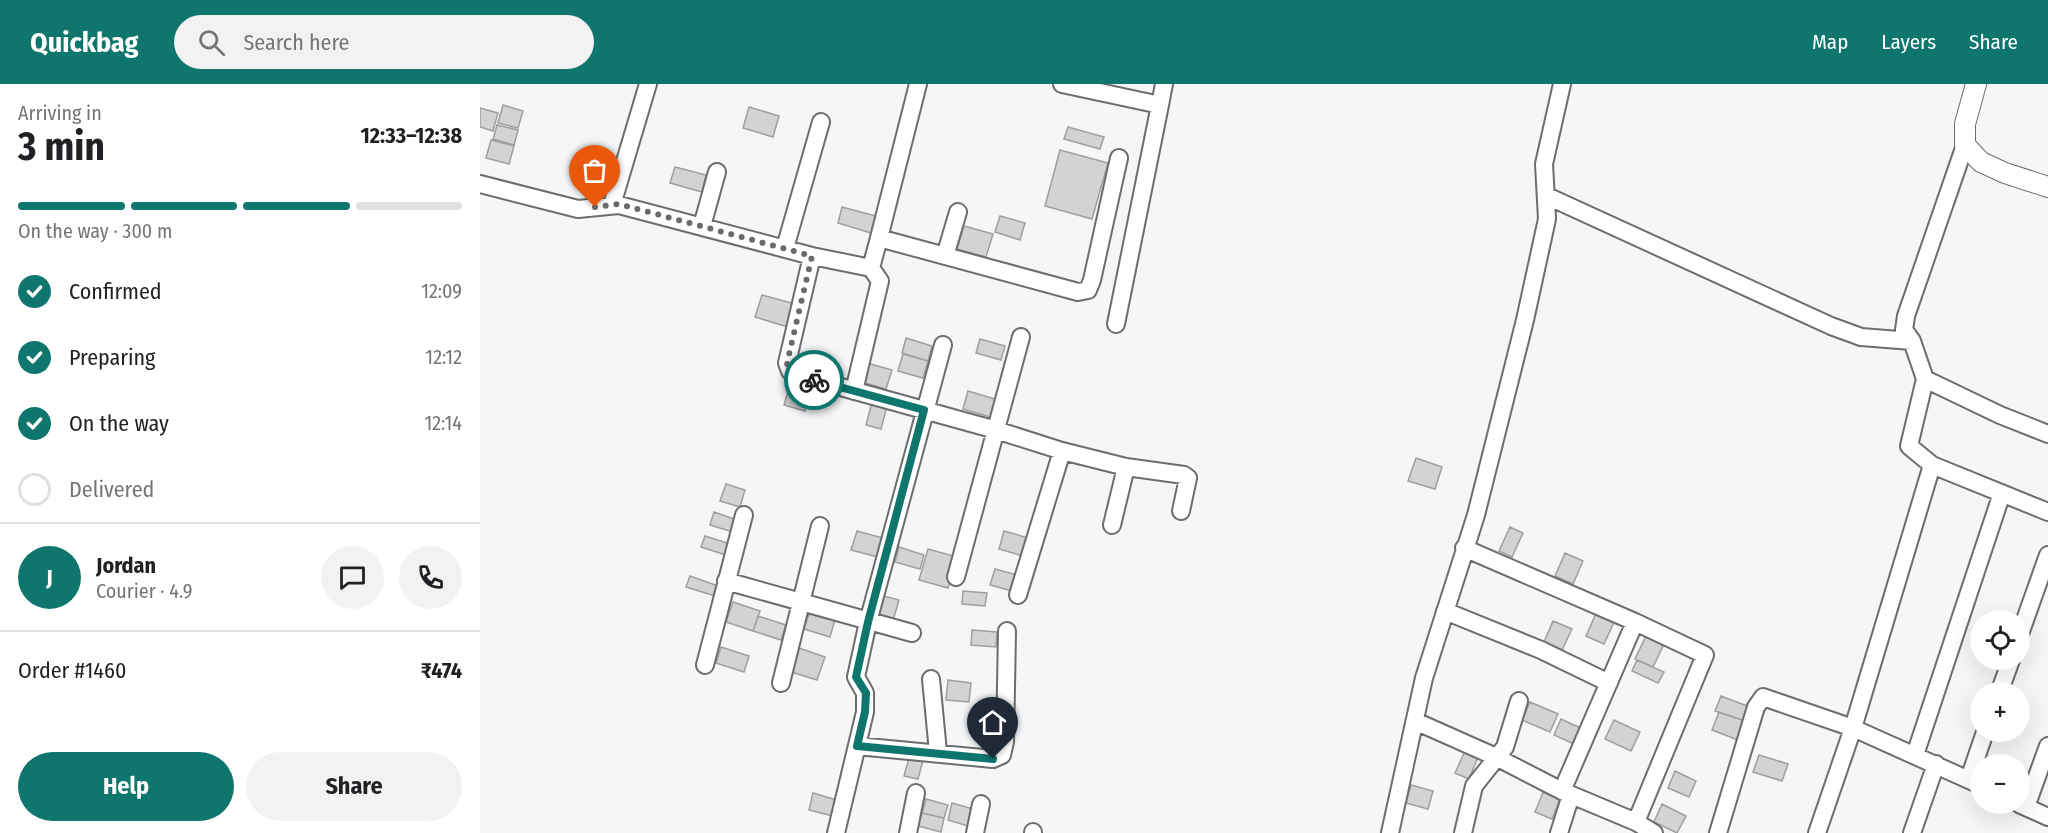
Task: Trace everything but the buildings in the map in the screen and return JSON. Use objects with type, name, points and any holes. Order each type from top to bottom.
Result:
[{"type":"street","points":[[612,205],[648,84]]},
{"type":"street","points":[[871,268],[918,84]]},
{"type":"street","points":[[1062,84],[1160,105]]},
{"type":"street","points":[[1116,324],[1164,84]]},
{"type":"street","points":[[1390,833],[1424,678],[1476,515],[1525,320],[1547,219],[1544,164],[1562,84]]},
{"type":"street","points":[[1976,84],[1965,124],[1965,145],[1906,316],[1904,330],[1912,341],[1925,379],[1909,446],[1932,465],[2048,512]]},
{"type":"street","points":[[785,248],[822,122]]},
{"type":"street","points":[[1965,145],[1981,162],[2005,173],[2048,187]]},
{"type":"street","points":[[879,238],[1078,292],[1088,290],[1119,158]]},
{"type":"street","points":[[702,226],[717,172]]},
{"type":"street","points":[[480,184],[578,209],[619,204],[812,256],[871,268],[880,281],[854,391]]},
{"type":"street","points":[[1547,196],[1861,338],[1912,341]]},
{"type":"street","points":[[945,256],[958,212]]},
{"type":"street","points":[[812,256],[788,358],[788,367],[794,374],[996,430],[1062,451],[1126,467],[1179,473],[1188,478],[1180,512]]},
{"type":"street","points":[[956,577],[1021,337]]},
{"type":"street","points":[[836,833],[865,712],[866,693],[856,677],[868,622],[943,345]]},
{"type":"street","points":[[1925,379],[2000,415],[2048,434]]},
{"type":"street","points":[[1018,595],[1062,451]]},
{"type":"street","points":[[1822,831],[1932,465]]},
{"type":"street","points":[[1112,525],[1126,467]]},
{"type":"street","points":[[1915,755],[2002,493]]},
{"type":"street","points":[[705,664],[744,515]]},
{"type":"street","points":[[781,683],[820,526]]},
{"type":"street","points":[[1464,548],[1705,655],[1636,822]]},
{"type":"street","points":[[2029,610],[2048,555]]},
{"type":"street","points":[[726,581],[912,633]]},
{"type":"street","points":[[1445,611],[1541,650],[1609,683]]},
{"type":"street","points":[[1559,833],[1566,793],[1635,622]]},
{"type":"street","points":[[857,746],[993,759],[1002,755],[1005,742],[1007,631]]},
{"type":"street","points":[[931,679],[938,752]]},
{"type":"street","points":[[1718,833],[1756,707],[1763,697],[1853,728],[1970,780]]},
{"type":"street","points":[[1463,833],[1474,786],[1505,747],[1519,700]]},
{"type":"street","points":[[1415,721],[1496,757],[1566,793],[1636,822],[1654,833]]},
{"type":"street","points":[[2030,788],[2048,746]]},
{"type":"street","points":[[1912,833],[1936,764]]},
{"type":"street","points":[[908,833],[916,793]]},
{"type":"street","points":[[975,833],[981,804]]},
{"type":"street","points":[[2030,809],[2048,818]]},
{"type":"way so far","points":[[595,207],[619,204],[812,256],[787,363],[794,374],[814,380]]},
{"type":"route","points":[[814,380],[924,410],[868,622],[856,677],[866,693],[865,712],[857,746],[993,759]]}]
